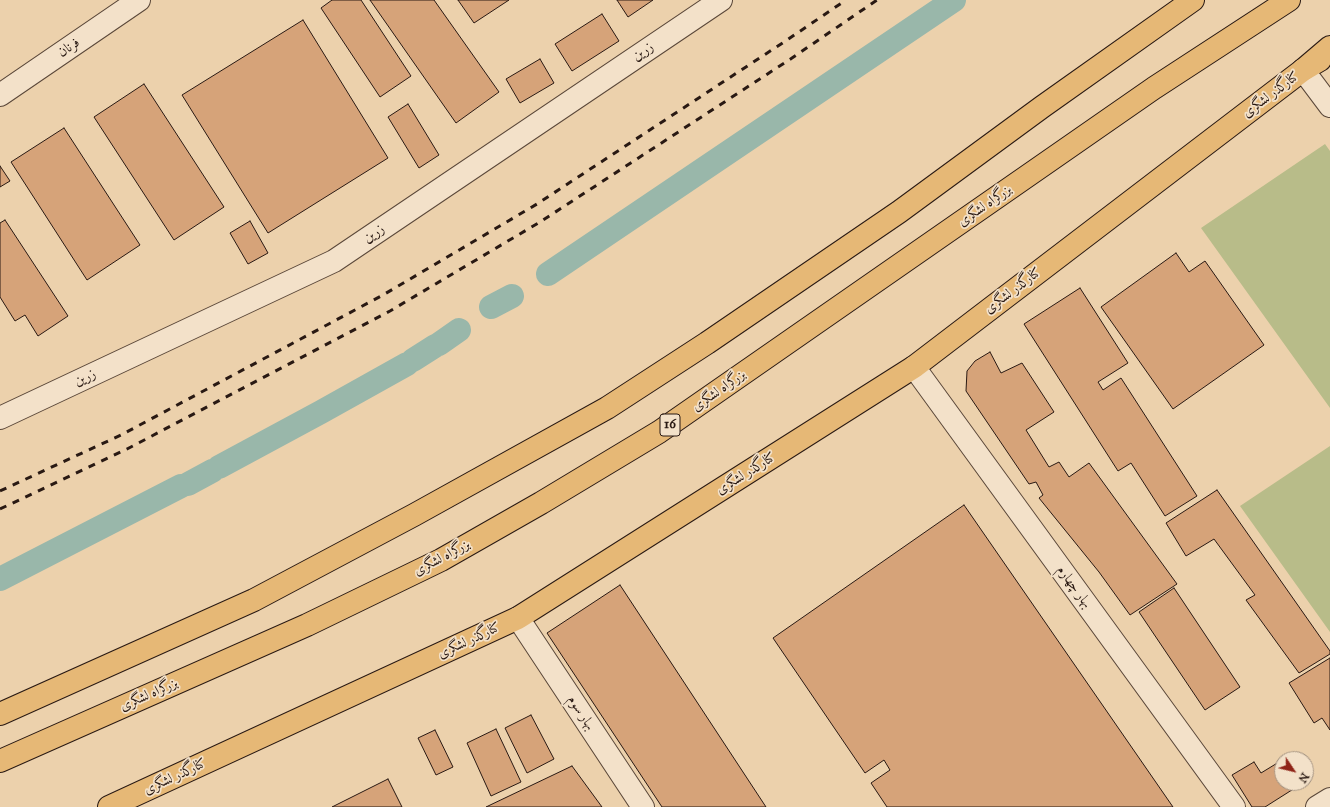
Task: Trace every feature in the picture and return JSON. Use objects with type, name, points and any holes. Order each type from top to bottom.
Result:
[{"type":"main road","points":[[0,714],[254,600],[414,515],[607,408],[707,343],[899,212],[1042,107],[1193,0]]},
{"type":"main road","name":"بزرگراه لشگری","points":[[0,761],[307,625],[441,560],[541,503],[660,432],[1154,88],[1289,0]]},
{"type":"main road","points":[[1303,70],[1330,47]]},
{"type":"main road","name":"کنارگذر لشگری","points":[[109,807],[518,618],[914,367],[1303,70],[1330,53]]},
{"type":"street","name":"فرنان","points":[[0,95],[139,0]]},
{"type":"street","name":"زرین","points":[[0,418],[334,261],[721,0]]},
{"type":"street","points":[[1303,70],[1330,106]]},
{"type":"street","name":"بهار چهارم","points":[[914,367],[1234,807]]},
{"type":"street","name":"بهار سوم","points":[[518,618],[642,807]]},
{"type":"street","points":[[1317,807],[1330,799]]},
{"type":"green space","points":[[1325,144],[1330,151],[1330,408],[1201,228]]},
{"type":"green space","points":[[1330,446],[1330,632],[1240,506]]},
{"type":"building","points":[[332,0],[361,0],[411,76],[380,97],[321,8]]},
{"type":"building","points":[[370,0],[434,0],[499,92],[456,123]]},
{"type":"building","points":[[458,0],[509,0],[474,23]]},
{"type":"building","points":[[617,0],[653,0],[628,17]]},
{"type":"building","points":[[602,14],[619,41],[572,71],[555,44]]},
{"type":"building","points":[[303,20],[388,158],[268,233],[182,95]]},
{"type":"building","points":[[540,59],[554,83],[520,103],[506,79]]},
{"type":"building","points":[[144,84],[224,207],[174,240],[94,117]]},
{"type":"building","points":[[408,104],[439,155],[419,168],[388,117]]},
{"type":"building","points":[[64,128],[140,245],[87,280],[11,162]]},
{"type":"building","points":[[0,166],[10,181],[0,187]]},
{"type":"building","points":[[5,220],[68,316],[38,336],[25,315],[15,321],[0,297],[0,223]]},
{"type":"building","points":[[250,221],[268,253],[248,264],[230,233]]},
{"type":"building","points":[[1176,253],[1189,272],[1205,261],[1264,345],[1173,409],[1101,307]]},
{"type":"building","points":[[1080,288],[1128,363],[1098,382],[1103,390],[1121,378],[1197,496],[1165,516],[1131,463],[1118,471],[1024,324]]},
{"type":"building","points":[[990,352],[1001,373],[1022,363],[1054,412],[1026,430],[1049,467],[1059,462],[1069,477],[1089,463],[1177,584],[1130,615],[1099,572],[1039,498],[1043,495],[1036,482],[1029,484],[966,391],[967,371],[975,361]]},
{"type":"building","points":[[1217,490],[1330,651],[1330,654],[1299,673],[1246,600],[1255,595],[1214,539],[1186,556],[1166,523]]},
{"type":"building","points":[[964,505],[1173,807],[887,807],[871,783],[890,770],[884,760],[865,773],[773,638]]},
{"type":"building","points":[[620,585],[766,807],[662,807],[547,633]]},
{"type":"building","points":[[1174,588],[1240,687],[1205,710],[1139,612]]},
{"type":"building","points":[[1330,658],[1330,730],[1322,718],[1314,723],[1289,683]]},
{"type":"building","points":[[531,715],[554,759],[527,773],[505,728]]},
{"type":"building","points":[[496,729],[521,782],[491,796],[467,743]]},
{"type":"building","points":[[435,730],[453,767],[436,775],[418,738]]},
{"type":"building","points":[[1254,762],[1261,773],[1274,765],[1274,791],[1290,791],[1265,807],[1252,807],[1232,775]]},
{"type":"building","points":[[572,766],[602,807],[486,807]]},
{"type":"building","points":[[388,779],[402,807],[332,807]]},
{"type":"waterway","points":[[548,274],[954,0]]},
{"type":"waterway","points":[[491,307],[512,296]]},
{"type":"waterway","points":[[439,344],[459,330]]},
{"type":"waterway","points":[[413,360],[435,346]]},
{"type":"waterway","points":[[219,467],[407,364]]},
{"type":"waterway","points":[[188,484],[212,471]]},
{"type":"waterway","points":[[0,579],[181,486]]},
{"type":"railway","points":[[0,491],[121,435],[383,295],[537,204],[846,0]]},
{"type":"railway","points":[[0,509],[127,449],[390,311],[540,222],[792,58],[877,0]]}]
